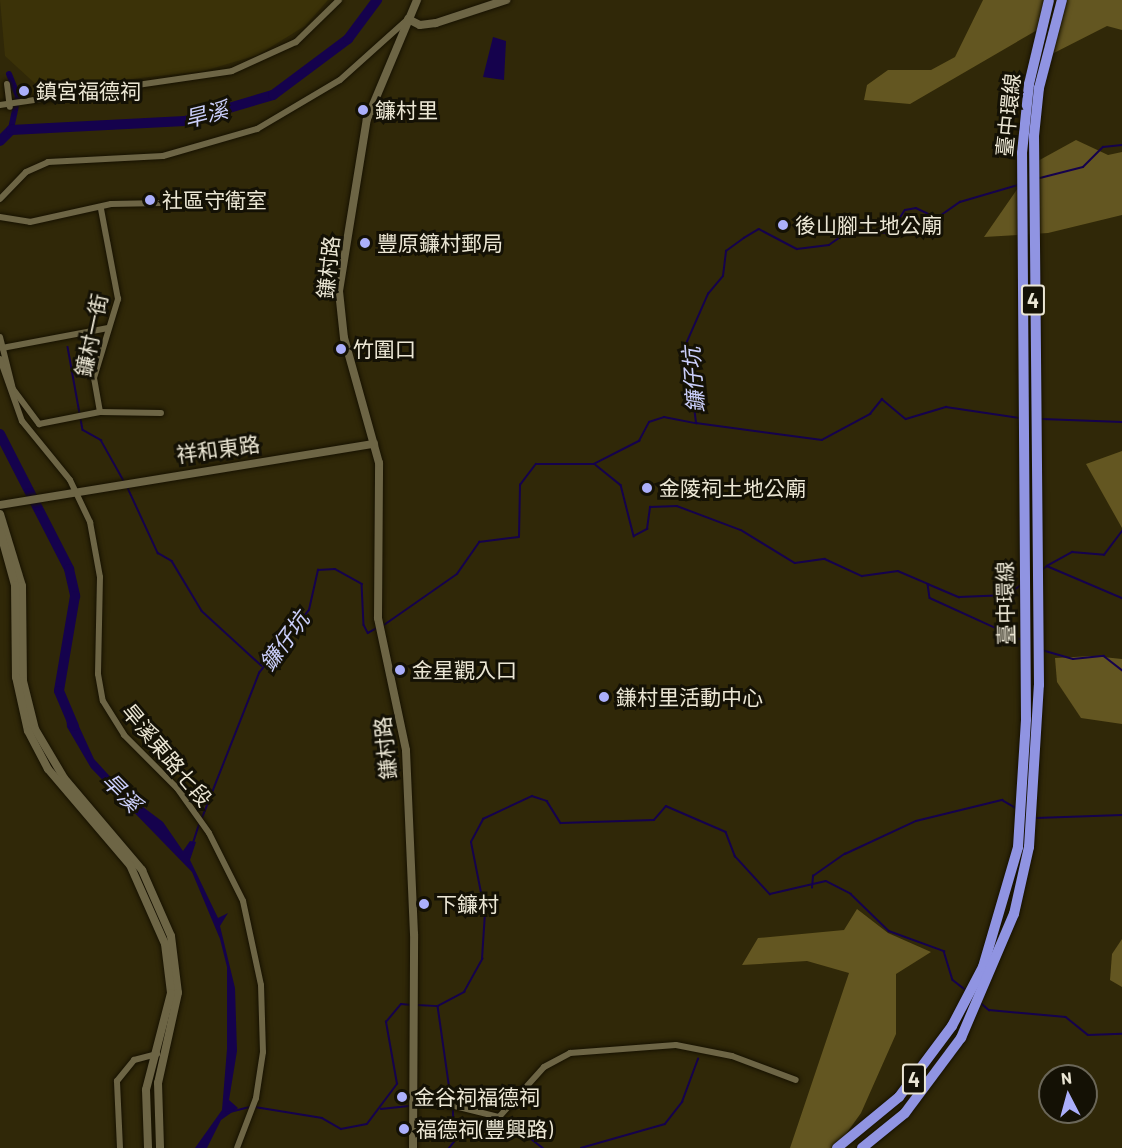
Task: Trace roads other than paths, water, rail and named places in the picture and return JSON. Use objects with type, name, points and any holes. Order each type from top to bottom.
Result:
[{"type":"highway","name":"臺中環線","points":[[1029,815],[1024,582],[1021,184],[1029,84],[1049,0]]},
{"type":"highway","name":"臺中環線","points":[[862,1148],[905,1113],[936,1077],[976,993],[1029,815],[1038,648],[1033,180],[1039,88],[1062,0]]},
{"type":"highway","name":"臺中環線","points":[[837,1148],[899,1097],[928,1063],[976,993]]},
{"type":"street","points":[[0,105],[14,106],[61,93],[232,70],[296,42],[339,0]]},
{"type":"street","name":"鎌村路","points":[[413,1148],[414,1096],[406,750],[378,618],[380,486],[374,444],[344,338],[339,291],[367,119],[417,0]]},
{"type":"street","points":[[0,199],[26,172],[48,162],[163,156],[256,129],[340,80],[408,19],[420,25],[436,23],[506,0]]},
{"type":"street","points":[[7,84],[14,106]]},
{"type":"street","points":[[0,217],[30,222],[101,209],[161,203]]},
{"type":"street","name":"鐮村一街","points":[[100,412],[94,378],[118,300],[101,209]]},
{"type":"street","points":[[2,348],[108,328]]},
{"type":"street","points":[[0,337],[13,388],[34,421],[45,425],[100,412],[161,412]]},
{"type":"street","name":"旱溪東路七段","points":[[0,359],[22,422],[73,491],[98,553],[103,701],[124,735],[161,770],[209,833],[243,901],[255,944],[263,1052],[256,1098],[237,1148]]},
{"type":"street","name":"祥和東路","points":[[2,505],[73,491],[374,444]]},
{"type":"street","points":[[0,513],[22,586],[22,681],[34,729],[64,778],[135,859],[171,936],[178,993],[146,1095],[148,1148]]},
{"type":"street","points":[[0,531],[15,585],[16,686],[28,731],[48,769],[130,865],[162,932],[171,985],[157,1091],[160,1148]]},
{"type":"street","points":[[414,1096],[499,1117],[544,1067],[584,1049],[687,1046],[796,1080]]},
{"type":"street","points":[[120,1148],[117,1081],[130,1063],[160,1056]]},
{"type":"water","points":[[493,37],[506,41],[504,80],[483,77]]},
{"type":"water","points":[[66,714],[77,722],[94,759],[127,795],[163,822],[183,851],[190,841],[196,842],[190,860],[218,918],[228,913],[220,926],[235,988],[237,1051],[229,1100],[238,1108],[221,1120],[207,1148],[195,1148],[222,1110],[227,1049],[227,967],[220,939],[192,872],[91,768],[67,727]]},
{"type":"waterway","name":"旱溪","points":[[0,141],[11,130],[185,121],[273,95],[348,39],[377,0]]},
{"type":"waterway","points":[[9,74],[18,96],[11,130]]},
{"type":"waterway","name":"鐮仔坑","points":[[1040,178],[1083,167],[1103,147],[1122,145]]},
{"type":"waterway","name":"鐮仔坑","points":[[384,625],[457,574],[479,542],[519,537],[520,485],[536,464],[594,464],[639,441],[649,422],[664,417],[696,423],[686,344],[708,294],[723,276],[726,251],[744,238],[759,229],[797,249],[829,245],[849,231],[890,233],[905,210],[916,208],[937,218],[960,202],[1018,185]]},
{"type":"waterway","points":[[68,347],[80,414]]},
{"type":"waterway","points":[[696,423],[822,440],[870,414],[882,399],[906,419],[946,407],[1020,418]]},
{"type":"waterway","points":[[81,419],[83,430],[101,440],[124,481]]},
{"type":"waterway","points":[[1042,419],[1122,422]]},
{"type":"waterway","name":"旱溪","points":[[0,434],[69,569],[75,596],[59,691],[74,726]]},
{"type":"waterway","points":[[596,465],[621,485],[634,536],[647,529],[650,507],[677,506],[741,530],[795,563],[825,559],[862,576],[898,571],[928,584],[930,598],[1022,640]]},
{"type":"waterway","points":[[128,488],[158,553],[172,561],[202,611],[262,666]]},
{"type":"waterway","points":[[1047,566],[1072,552],[1104,555],[1122,531]]},
{"type":"waterway","points":[[1042,570],[1047,566],[1122,598]]},
{"type":"waterway","name":"鐮仔坑","points":[[202,818],[259,673],[309,610],[318,570],[335,569],[362,584],[364,625],[368,633],[377,628]]},
{"type":"waterway","points":[[928,584],[959,597],[1008,595],[1021,585]]},
{"type":"waterway","points":[[1042,650],[1073,659],[1104,656],[1122,670]]},
{"type":"waterway","points":[[417,1005],[438,1006],[464,992],[482,959],[485,913],[471,842],[483,819],[532,796],[547,801],[561,823],[654,820],[666,806],[726,832],[735,856],[770,894],[826,881],[851,894],[889,931],[944,951],[953,980],[966,990]]},
{"type":"waterway","points":[[812,888],[813,876],[845,854],[916,821],[1002,800],[1016,808]]},
{"type":"waterway","points":[[1036,818],[1122,815]]},
{"type":"waterway","name":"鐮仔坑","points":[[193,843],[199,825]]},
{"type":"waterway","points":[[981,1003],[989,1010],[1066,1017],[1088,1035],[1122,1034]]},
{"type":"waterway","points":[[255,1107],[322,1118],[341,1129],[367,1124],[397,1084],[386,1022],[401,1004],[412,1005]]},
{"type":"waterway","points":[[438,1006],[452,1104]]},
{"type":"waterway","points":[[581,1148],[665,1124],[682,1102],[698,1059]]},
{"type":"waterway","points":[[416,1105],[432,1103]]},
{"type":"waterway","points":[[381,1109],[411,1106]]},
{"type":"waterway","points":[[226,1113],[250,1107]]},
{"type":"waterway","points":[[449,1148],[454,1142],[453,1109]]},
{"type":"waterway","points":[[501,1116],[543,1148]]},
{"type":"place","name":"鎮宮福德祠","points":[[24,91]]},
{"type":"place","name":"鐮村里","points":[[363,110]]},
{"type":"place","name":"社區守衛室","points":[[150,200]]},
{"type":"place","name":"後山腳土地公廟","points":[[783,225]]},
{"type":"place","name":"豐原鐮村郵局","points":[[365,243]]},
{"type":"place","name":"竹圍口","points":[[341,349]]},
{"type":"place","name":"金陵祠土地公廟","points":[[647,488]]},
{"type":"place","name":"金星觀入口","points":[[400,670]]},
{"type":"place","name":"鎌村里活動中心","points":[[604,697]]},
{"type":"place","name":"下鐮村","points":[[424,904]]},
{"type":"place","name":"金谷祠福德祠","points":[[402,1097]]},
{"type":"place","name":"福德祠(豐興路)","points":[[404,1129]]}]
